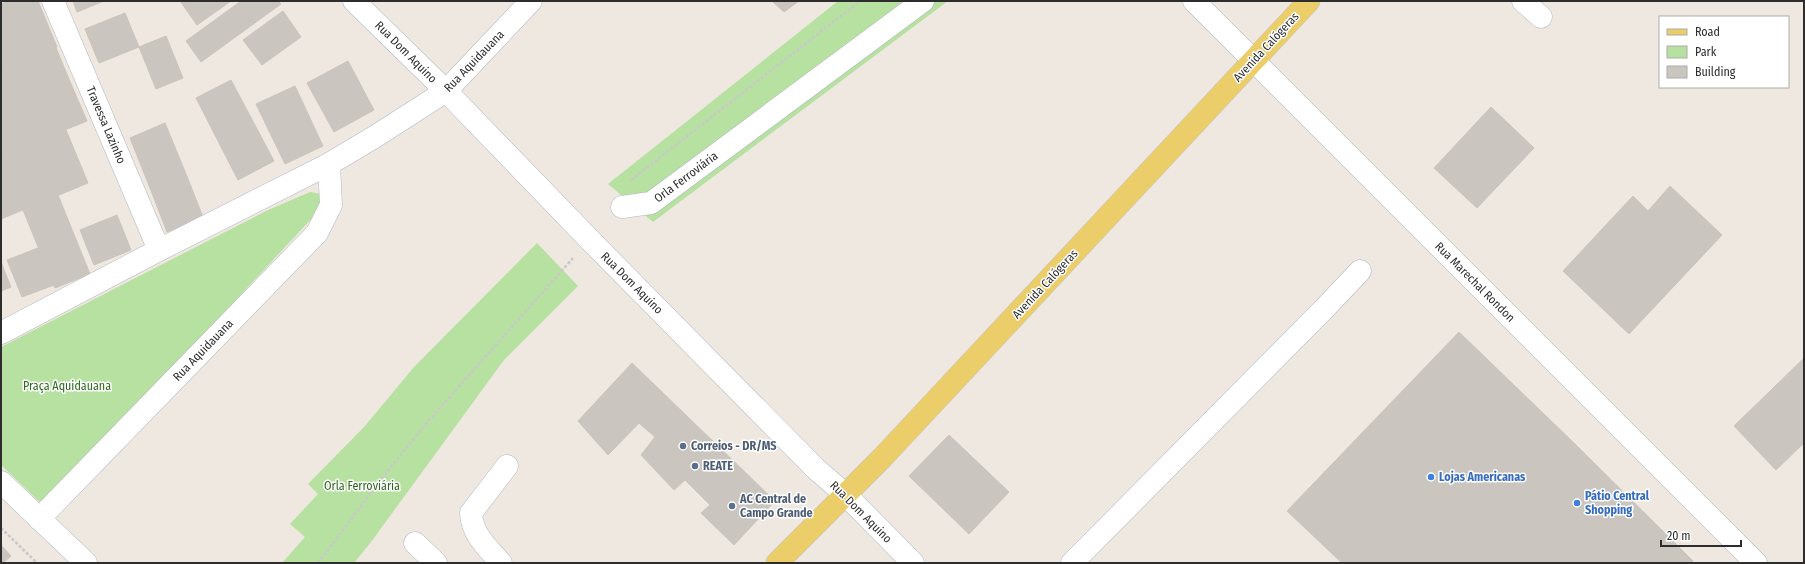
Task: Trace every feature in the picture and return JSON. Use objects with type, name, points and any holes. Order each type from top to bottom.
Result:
[{"type":"main road","name":"Avenida Calógeras","points":[[777,563],[846,495],[1309,1]]},
{"type":"street","name":"Travessa Lazinho","points":[[53,1],[159,250]]},
{"type":"street","name":"Rua Dom Aquino","points":[[354,1],[446,91],[590,240],[810,463],[846,495],[878,530],[913,563]]},
{"type":"street","name":"Rua Aquidauana","points":[[1,333],[159,250],[329,164],[446,91],[532,1]]},
{"type":"street","name":"Orla Ferroviária","points":[[622,207],[651,203],[923,1]]},
{"type":"street","name":"Rua Marechal Rondon","points":[[1194,1],[1756,563]]},
{"type":"street","points":[[1523,1],[1541,17]]},
{"type":"street","name":"Rua Aquidauana","points":[[38,519],[317,233],[331,205],[329,164]]},
{"type":"street","points":[[1072,563],[1360,271]]},
{"type":"street","points":[[501,563],[478,536],[472,523],[471,513],[507,466]]},
{"type":"street","points":[[1,482],[38,519],[86,563]]},
{"type":"street","points":[[415,543],[436,563]]},
{"type":"path","points":[[622,207],[631,179],[860,1]]},
{"type":"path","points":[[318,563],[383,477],[424,426],[590,240]]},
{"type":"path","points":[[1,528],[37,563]]},
{"type":"green space","points":[[838,1],[948,1],[653,222],[608,184]]},
{"type":"green space","name":"Praça Aquidauana","points":[[310,192],[322,194],[327,202],[44,506],[1,465],[1,347],[266,211]]},
{"type":"green space","name":"Orla Ferroviária","points":[[537,243],[578,286],[504,360],[354,563],[282,563],[305,537],[290,524],[318,494],[308,484],[365,426],[414,367]]},
{"type":"building","points":[[9,1],[38,1],[57,47],[1,70],[1,4]]},
{"type":"building","points":[[73,1],[104,1],[77,12]]},
{"type":"building","points":[[180,1],[231,1],[197,25]]},
{"type":"building","points":[[241,1],[278,1],[281,4],[201,62],[186,41]]},
{"type":"building","points":[[772,1],[799,1],[784,12]]},
{"type":"building","points":[[283,11],[301,37],[262,65],[243,40]]},
{"type":"building","points":[[125,13],[139,47],[99,63],[85,29]]},
{"type":"building","points":[[166,36],[183,78],[156,89],[139,47]]},
{"type":"building","points":[[56,48],[74,91],[1,121],[1,70]]},
{"type":"building","points":[[348,61],[374,110],[334,132],[307,83]]},
{"type":"building","points":[[231,80],[274,161],[238,180],[196,98]]},
{"type":"building","points":[[295,86],[323,146],[285,164],[256,104]]},
{"type":"building","points":[[74,91],[87,121],[1,156],[1,121]]},
{"type":"building","points":[[1491,107],[1534,148],[1477,208],[1434,168]]},
{"type":"building","points":[[165,123],[186,174],[150,188],[130,138]]},
{"type":"building","points":[[66,130],[88,183],[1,219],[1,156]]},
{"type":"building","points":[[186,174],[203,217],[167,232],[150,188]]},
{"type":"building","points":[[1670,186],[1722,235],[1629,334],[1563,271],[1633,196],[1648,211]]},
{"type":"building","points":[[58,195],[90,274],[55,288],[23,210]]},
{"type":"building","points":[[117,215],[131,250],[94,265],[80,230]]},
{"type":"building","points":[[38,248],[54,285],[22,297],[7,260]]},
{"type":"building","points":[[1,262],[11,287],[1,291]]},
{"type":"building","name":"Lojas Americanas","points":[[1459,332],[1575,444],[1461,563],[1342,563],[1287,511]]},
{"type":"building","points":[[1804,358],[1804,443],[1776,470],[1734,426]]},
{"type":"building","name":"Correios - DR/MS","points":[[632,363],[775,501],[734,545],[701,513],[710,505],[685,480],[674,490],[641,455],[655,437],[639,423],[608,455],[578,421]]},
{"type":"building","points":[[949,435],[1009,492],[969,534],[909,476]]},
{"type":"building","name":"Pátio Central Shopping","points":[[1575,444],[1693,561],[1691,563],[1461,563]]},
{"type":"building","points":[[1,545],[11,556],[3,563],[1,563]]},
{"type":"place","name":"Correios - DR/MS","points":[[683,446]]},
{"type":"place","name":"REATE","points":[[695,466]]},
{"type":"place","name":"Lojas Americanas","points":[[1431,477]]},
{"type":"place","name":"Pátio Central Shopping","points":[[1577,503]]},
{"type":"place","name":"AC Central de Campo Grande","points":[[732,506]]}]
